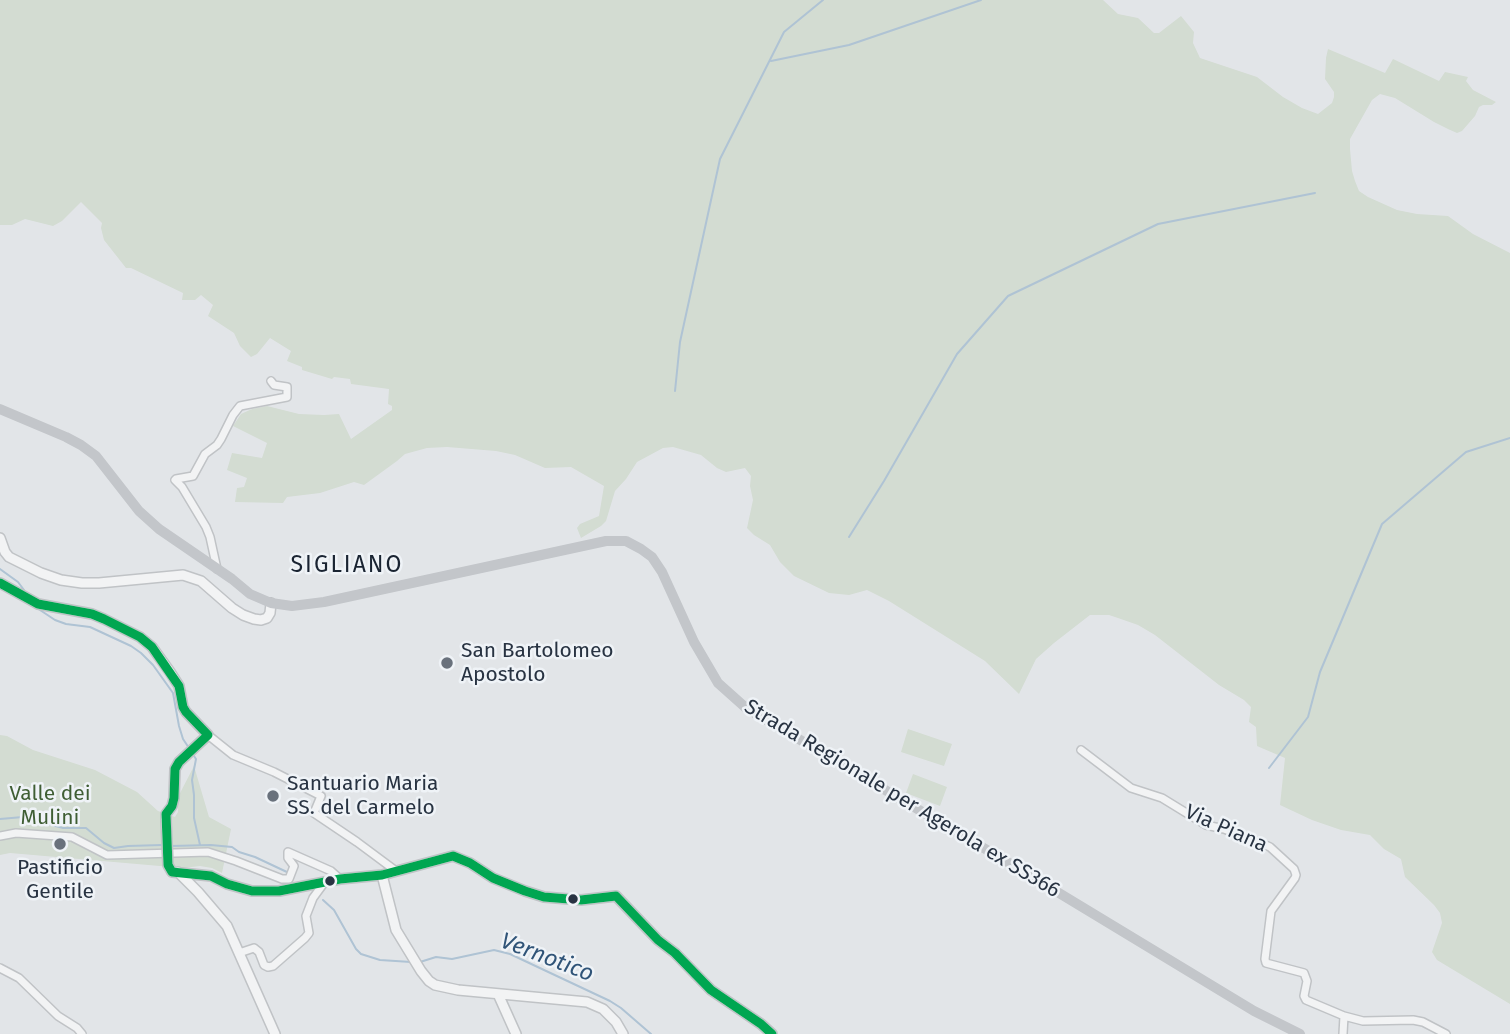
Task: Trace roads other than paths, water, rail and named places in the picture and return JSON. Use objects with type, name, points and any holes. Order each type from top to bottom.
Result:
[{"type":"main road","name":"Strada Regionale per Agerola ex SS366","points":[[0,408],[82,445],[96,456],[139,511],[159,530],[250,594],[271,603],[292,606],[324,602],[606,541],[626,541],[641,548],[652,557],[662,572],[705,664],[718,683],[746,708],[1254,1011],[1300,1034]]},
{"type":"street","points":[[217,569],[206,527],[175,480],[193,476],[205,454],[217,445],[240,406],[287,397],[287,387],[271,381]]},
{"type":"street","points":[[0,538],[9,557],[61,580],[99,583],[183,575],[201,581],[232,608],[254,619],[267,618],[271,603]]},
{"type":"street","points":[[0,583],[38,604],[92,614],[140,637],[152,648],[179,686],[183,707],[204,739],[321,796],[314,813],[396,871]]},
{"type":"street","points":[[204,739],[174,769],[174,798],[166,814],[168,864],[172,872],[211,876],[252,891],[279,891],[340,879],[382,875],[453,856],[493,878],[544,897],[580,900],[616,896],[711,990],[772,1034]]},
{"type":"street","name":"Via Piana","points":[[1081,750],[1131,788],[1162,798],[1206,825],[1270,847],[1294,869],[1295,878],[1271,911],[1266,962],[1304,973],[1307,981],[1304,996],[1307,1000],[1344,1016]]},
{"type":"street","points":[[0,836],[16,833],[72,837],[107,855],[208,852],[282,879],[289,879],[294,866],[288,858],[288,852],[331,871],[340,879]]},
{"type":"street","points":[[178,872],[223,920],[275,1034]]},
{"type":"street","points":[[382,875],[396,930],[421,971],[435,985],[458,990],[587,1002],[603,1009],[623,1034]]},
{"type":"street","points":[[198,892],[196,886],[204,876]]},
{"type":"street","points":[[239,953],[254,948],[264,965],[272,966],[309,933],[306,916],[313,898],[324,883]]},
{"type":"street","points":[[0,968],[19,978],[58,1016],[82,1034]]},
{"type":"street","points":[[498,994],[516,1034]]},
{"type":"street","points":[[1343,1034],[1344,1016],[1363,1021],[1413,1020],[1446,1034]]},
{"type":"waterway","points":[[675,391],[680,342],[720,159],[784,32],[823,0]]},
{"type":"waterway","points":[[771,61],[849,45],[981,0]]},
{"type":"waterway","points":[[849,537],[957,354],[1008,296],[1158,224],[1315,193]]},
{"type":"waterway","points":[[1269,768],[1308,717],[1320,672],[1382,524],[1466,452],[1510,438]]},
{"type":"waterway","points":[[0,569],[24,590]]},
{"type":"waterway","points":[[37,608],[55,620],[90,627],[141,653],[173,693],[179,726],[189,748]]},
{"type":"waterway","points":[[192,753],[196,759],[192,780],[194,818],[200,845]]},
{"type":"waterway","name":"Vernotico","points":[[0,819],[23,817],[63,828],[86,828],[114,848],[162,845]]},
{"type":"waterway","name":"Vernotico","points":[[171,846],[232,847],[289,873]]},
{"type":"waterway","name":"Vernotico","points":[[323,900],[334,910],[361,954],[380,960],[411,962]]},
{"type":"waterway","name":"Vernotico","points":[[420,962],[436,957],[452,959],[494,950],[510,954],[610,1001],[651,1034]]},
{"type":"place","name":"San Bartolomeo Apostolo","points":[[447,663]]},
{"type":"place","name":"Santuario Maria SS. del Carmelo","points":[[273,796]]},
{"type":"place","name":"Pastificio Gentile","points":[[60,844]]},
{"type":"district","name":"SIGLIANO","points":[[347,566]]},
{"type":"park label","name":"Valle dei Mulini","points":[[50,806]]}]
